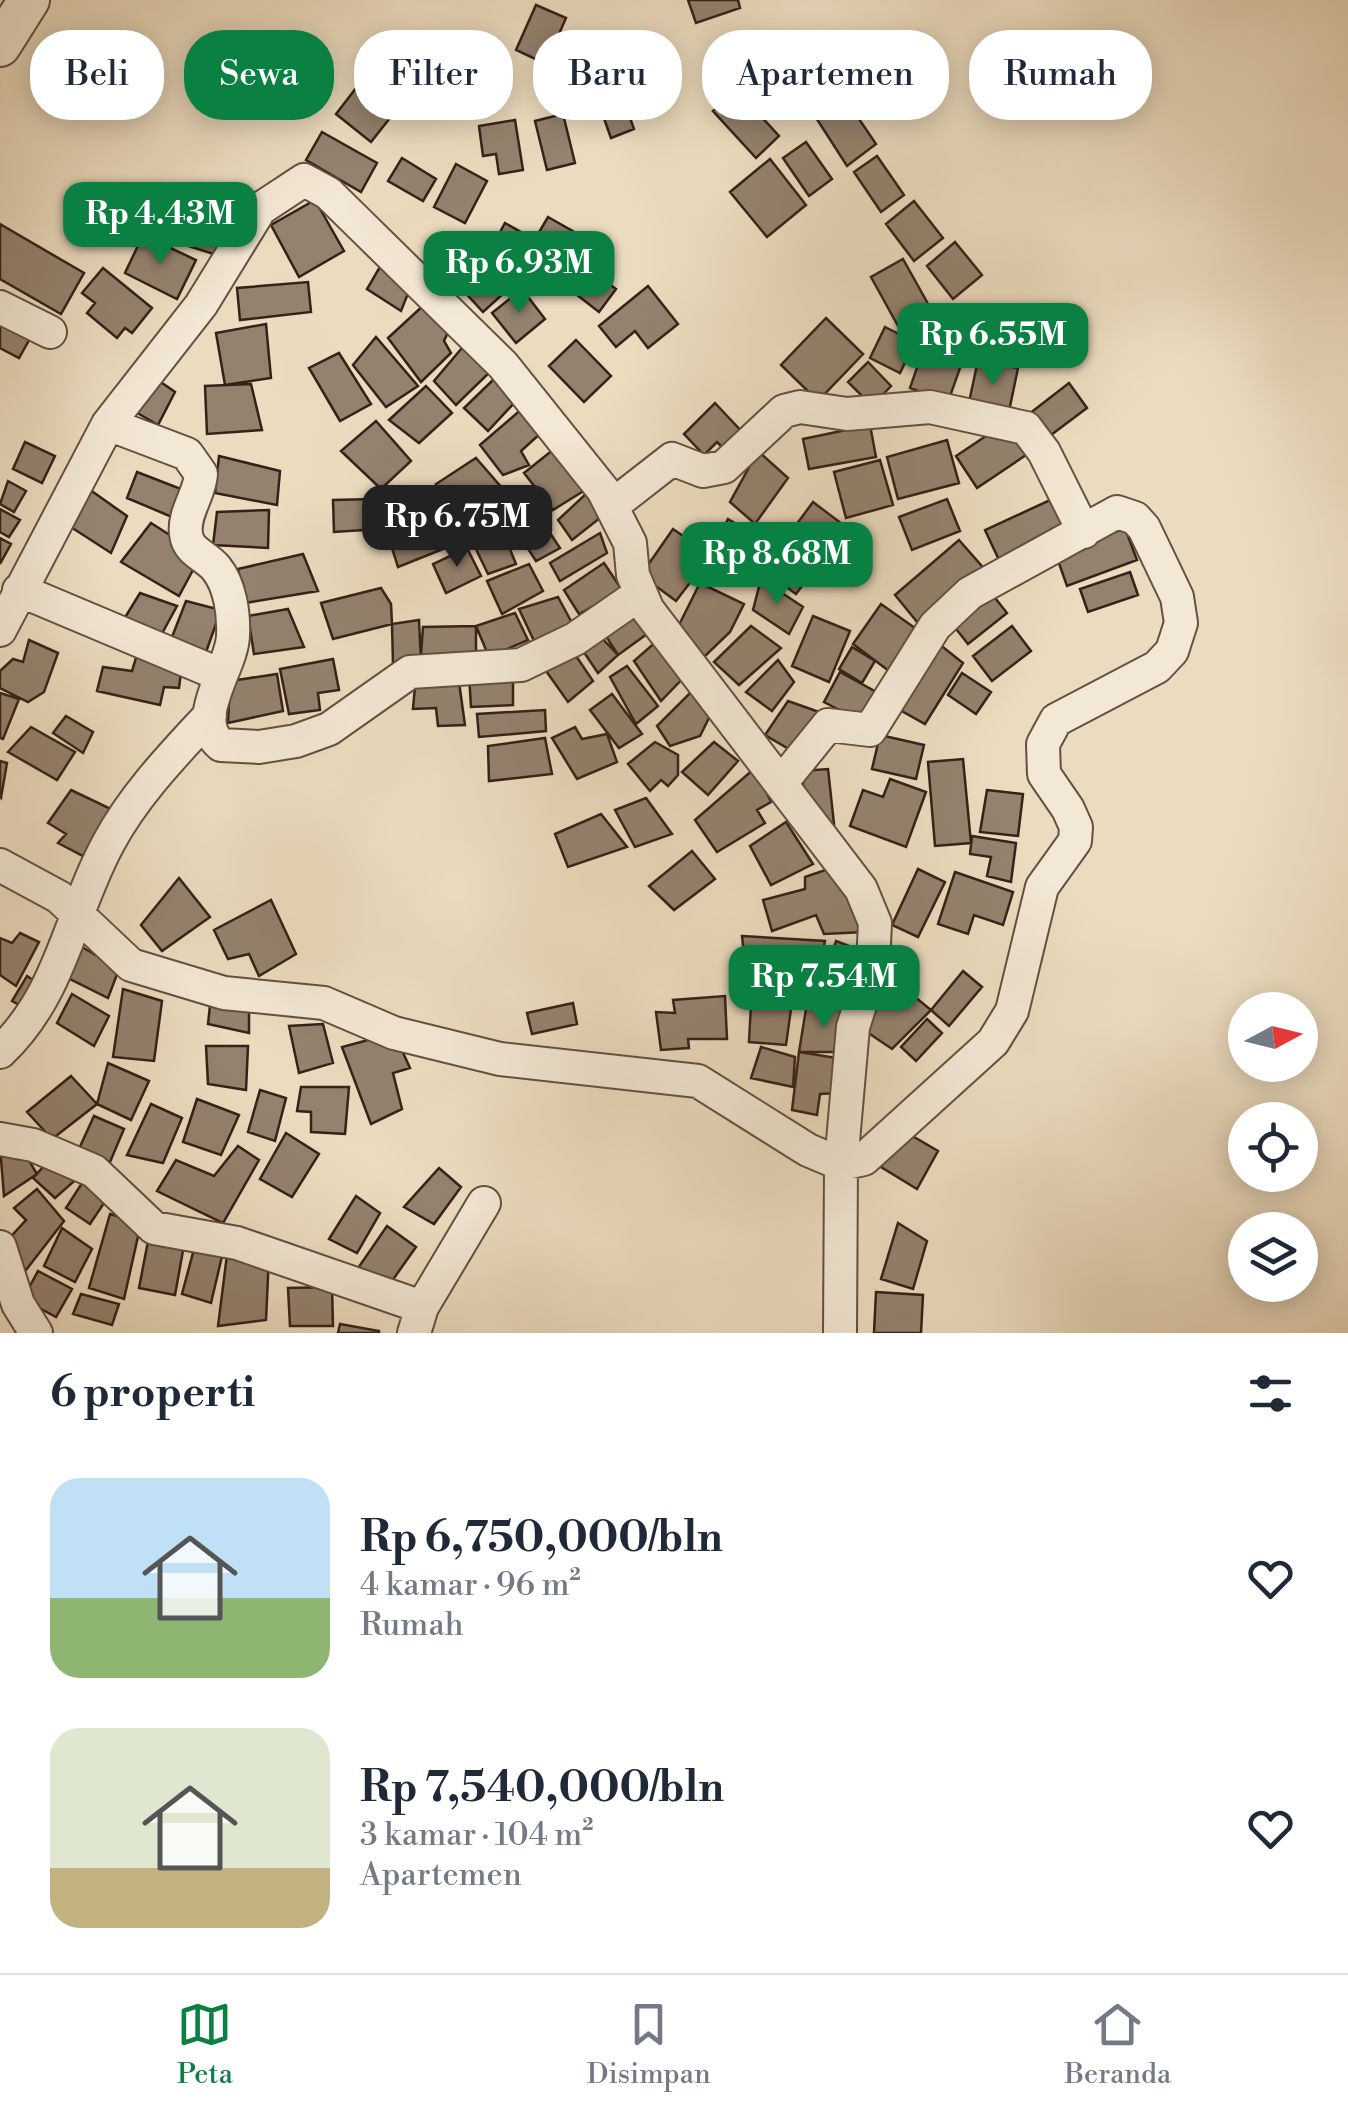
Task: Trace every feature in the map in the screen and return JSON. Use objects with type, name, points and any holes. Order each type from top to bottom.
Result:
[{"type":"street","points":[[0,46],[29,0]]},
{"type":"street","points":[[0,630],[108,424],[201,305],[260,210],[304,180],[328,193],[503,365],[613,505],[630,542],[640,594],[664,634],[861,889],[874,923],[873,964],[853,1027],[841,1164],[840,1333]]},
{"type":"street","points":[[0,307],[50,332]]},
{"type":"street","points":[[613,505],[672,460],[704,471],[724,467],[784,410],[800,407],[847,414],[930,407],[1026,428],[1044,452],[1084,532]]},
{"type":"street","points":[[108,424],[186,454],[196,464],[200,485],[186,522],[186,537],[191,549],[216,568],[231,607],[234,638],[210,715],[211,730],[221,745],[296,741],[329,729],[410,672],[520,665],[575,638],[640,594]]},
{"type":"street","points":[[0,864],[58,897],[131,965],[224,994],[324,1003],[394,1033],[500,1059],[698,1081],[808,1150],[841,1164],[864,1158],[970,1064],[1003,1028],[1012,1011],[1042,887],[1075,841],[1076,827],[1044,774],[1043,744],[1056,720],[1157,667],[1172,652],[1180,623],[1177,597],[1144,528],[1135,518],[1117,512],[970,594],[935,626],[886,698],[870,730],[828,725],[781,783]]},
{"type":"street","points":[[19,590],[221,675]]},
{"type":"street","points":[[0,1052],[48,992],[107,846],[127,810],[210,715]]},
{"type":"street","points":[[0,1139],[33,1145],[94,1171],[154,1228],[237,1243],[418,1320],[484,1203]]},
{"type":"street","points":[[0,1247],[6,1280],[36,1333]]},
{"type":"building","points":[[688,0],[738,0],[740,8],[696,23]]},
{"type":"building","points":[[536,5],[566,18],[561,30],[533,30],[533,58],[516,50]]},
{"type":"building","points":[[354,91],[354,120],[388,120],[371,142],[336,114]]},
{"type":"building","points":[[515,120],[523,170],[499,174],[496,154],[483,156],[479,126]]},
{"type":"building","points":[[564,120],[575,163],[547,170],[535,121]]},
{"type":"building","points":[[605,120],[631,120],[634,129],[611,138]]},
{"type":"building","points":[[721,120],[764,120],[779,136],[756,158]]},
{"type":"building","points":[[817,120],[860,120],[876,144],[847,166]]},
{"type":"building","points":[[322,132],[377,163],[361,192],[306,160]]},
{"type":"building","points":[[806,142],[832,179],[809,196],[783,158]]},
{"type":"building","points":[[877,156],[904,195],[881,212],[854,172]]},
{"type":"building","points":[[402,158],[436,179],[423,201],[388,181]]},
{"type":"building","points":[[770,159],[806,205],[767,237],[730,192]]},
{"type":"building","points":[[456,164],[487,181],[465,223],[434,207]]},
{"type":"building","points":[[189,192],[234,205],[220,256],[188,246],[196,219],[182,216]]},
{"type":"building","points":[[315,200],[344,251],[299,277],[271,225]]},
{"type":"building","points":[[914,201],[943,238],[914,261],[886,224]]},
{"type":"building","points":[[548,217],[592,242],[582,259],[564,248],[547,278],[521,263]]},
{"type":"building","points":[[505,223],[528,236],[516,257],[493,245]]},
{"type":"building","points":[[0,224],[84,273],[61,314],[0,279]]},
{"type":"building","points":[[143,235],[196,260],[177,299],[125,273]]},
{"type":"building","points":[[955,242],[982,275],[953,299],[927,266]]},
{"type":"building","points":[[482,247],[515,283],[483,312],[450,276]]},
{"type":"building","points":[[903,259],[932,311],[898,326],[871,277]]},
{"type":"building","points":[[381,265],[411,286],[401,311],[367,289]]},
{"type":"building","points":[[103,268],[152,308],[132,333],[125,328],[117,338],[87,313],[95,303],[82,293]]},
{"type":"building","points":[[589,269],[616,289],[599,312],[572,291]]},
{"type":"building","points":[[308,282],[311,312],[240,320],[237,288]]},
{"type":"building","points":[[648,286],[678,324],[648,348],[635,331],[616,347],[599,326]]},
{"type":"building","points":[[522,289],[545,319],[516,343],[492,313]]},
{"type":"building","points":[[426,303],[450,328],[444,341],[451,353],[421,382],[388,338]]},
{"type":"building","points":[[0,318],[32,335],[19,358],[0,348]]},
{"type":"building","points":[[826,318],[863,354],[818,401],[781,365]]},
{"type":"building","points":[[266,324],[271,378],[225,385],[216,333]]},
{"type":"building","points":[[885,327],[915,342],[900,373],[870,358]]},
{"type":"building","points":[[376,337],[418,386],[386,407],[353,365]]},
{"type":"building","points":[[576,340],[611,376],[584,402],[549,366]]},
{"type":"building","points":[[926,341],[965,354],[948,402],[910,388]]},
{"type":"building","points":[[467,342],[493,369],[456,405],[434,381]]},
{"type":"building","points":[[339,353],[371,404],[340,421],[309,368]]},
{"type":"building","points":[[978,360],[1018,368],[1008,416],[968,407]]},
{"type":"building","points":[[868,362],[891,386],[872,406],[848,382]]},
{"type":"building","points":[[152,376],[175,392],[158,425],[129,408]]},
{"type":"building","points":[[493,380],[509,386],[516,401],[488,431],[464,408]]},
{"type":"building","points":[[1069,383],[1087,408],[1047,438],[1029,414]]},
{"type":"building","points":[[251,384],[262,430],[207,434],[205,386]]},
{"type":"building","points":[[426,386],[452,413],[419,443],[389,420]]},
{"type":"building","points":[[715,403],[744,434],[726,451],[717,442],[704,455],[684,434]]},
{"type":"building","points":[[524,407],[542,432],[521,451],[529,465],[503,475],[480,445]]},
{"type":"building","points":[[376,421],[411,461],[381,489],[341,451]]},
{"type":"building","points":[[1004,424],[1026,455],[977,488],[956,456]]},
{"type":"building","points":[[870,425],[876,457],[809,469],[803,439]]},
{"type":"building","points":[[947,440],[959,483],[898,499],[887,457]]},
{"type":"building","points":[[25,442],[55,456],[42,483],[13,469]]},
{"type":"building","points":[[559,445],[590,487],[553,510],[524,473]]},
{"type":"building","points":[[758,451],[788,478],[755,524],[730,502]]},
{"type":"building","points":[[219,456],[280,471],[277,505],[215,493]]},
{"type":"building","points":[[476,458],[502,488],[476,511],[466,497],[452,509],[436,484]]},
{"type":"building","points":[[880,460],[893,505],[846,518],[834,472]]},
{"type":"building","points":[[137,472],[181,489],[172,517],[127,498]]},
{"type":"building","points":[[8,481],[26,491],[14,512],[0,504]]},
{"type":"building","points":[[86,487],[127,516],[111,553],[63,522]]},
{"type":"building","points":[[526,491],[548,520],[515,539],[493,507]]},
{"type":"building","points":[[588,492],[605,514],[572,540],[558,520]]},
{"type":"building","points":[[1059,496],[1074,529],[1000,562],[985,530]]},
{"type":"building","points":[[375,499],[379,529],[334,532],[333,500]]},
{"type":"building","points":[[947,499],[960,531],[912,550],[899,517]]},
{"type":"building","points":[[813,502],[846,527],[796,594],[763,570]]},
{"type":"building","points":[[0,509],[20,520],[9,537],[0,532]]},
{"type":"building","points":[[269,510],[268,548],[213,545],[217,512]]},
{"type":"building","points":[[431,517],[443,549],[398,567],[387,532]]},
{"type":"building","points":[[728,519],[770,544],[752,574],[713,549]]},
{"type":"building","points":[[151,523],[201,555],[179,596],[121,562]]},
{"type":"building","points":[[1125,528],[1137,560],[1067,586],[1056,555]]},
{"type":"building","points":[[673,529],[711,555],[676,601],[641,575]]},
{"type":"building","points":[[548,530],[560,548],[536,561],[523,541]]},
{"type":"building","points":[[503,532],[516,564],[488,574],[473,543]]},
{"type":"building","points":[[600,533],[607,553],[560,581],[550,563]]},
{"type":"building","points":[[0,538],[11,544],[0,564]]},
{"type":"building","points":[[959,540],[987,572],[922,628],[895,595]]},
{"type":"building","points":[[467,548],[481,576],[446,593],[433,564]]},
{"type":"building","points":[[303,554],[318,591],[245,603],[238,569]]},
{"type":"building","points":[[604,563],[622,590],[579,614],[564,590]]},
{"type":"building","points":[[529,564],[543,591],[502,614],[487,581]]},
{"type":"building","points":[[1130,572],[1138,595],[1088,612],[1080,589]]},
{"type":"building","points":[[761,579],[803,607],[789,634],[753,610]]},
{"type":"building","points":[[700,583],[744,604],[730,632],[704,657],[676,631]]},
{"type":"building","points":[[381,588],[391,604],[392,624],[333,639],[321,603]]},
{"type":"building","points":[[988,589],[1007,613],[968,644],[949,620]]},
{"type":"building","points":[[140,593],[177,606],[159,639],[121,624]]},
{"type":"building","points":[[558,597],[572,623],[535,643],[519,609]]},
{"type":"building","points":[[186,601],[221,610],[206,652],[172,637]]},
{"type":"building","points":[[881,604],[922,633],[893,674],[853,644]]},
{"type":"building","points":[[288,609],[304,647],[254,654],[248,616]]},
{"type":"building","points":[[628,612],[647,634],[618,655],[602,630]]},
{"type":"building","points":[[515,613],[528,640],[489,657],[476,626]]},
{"type":"building","points":[[813,616],[850,631],[829,682],[792,666]]},
{"type":"building","points":[[419,620],[421,662],[393,664],[392,624]]},
{"type":"building","points":[[476,626],[476,655],[421,655],[423,627]]},
{"type":"building","points":[[751,626],[781,648],[739,685],[714,662]]},
{"type":"building","points":[[1012,626],[1031,651],[992,681],[973,656]]},
{"type":"building","points":[[596,632],[618,655],[598,673],[575,639]]},
{"type":"building","points":[[29,640],[58,653],[44,692],[28,702],[0,688],[0,671],[13,659],[23,662]]},
{"type":"building","points":[[658,640],[688,673],[661,701],[634,661]]},
{"type":"building","points":[[934,640],[963,663],[925,724],[891,705]]},
{"type":"building","points":[[852,647],[875,661],[862,683],[839,669]]},
{"type":"building","points":[[572,650],[593,681],[568,702],[544,668]]},
{"type":"building","points":[[138,651],[182,665],[179,688],[164,687],[160,705],[97,691],[103,667],[132,671]]},
{"type":"building","points":[[333,659],[339,690],[318,693],[320,710],[289,714],[280,669]]},
{"type":"building","points":[[778,660],[794,682],[772,711],[746,692]]},
{"type":"building","points":[[627,666],[658,706],[636,724],[610,677]]},
{"type":"building","points":[[840,672],[880,694],[864,723],[824,702]]},
{"type":"building","points":[[962,673],[991,692],[976,714],[948,695]]},
{"type":"building","points":[[277,674],[283,711],[228,723],[230,681]]},
{"type":"building","points":[[469,675],[513,675],[513,705],[471,707]]},
{"type":"building","points":[[459,682],[465,725],[438,726],[436,708],[413,709],[415,686]]},
{"type":"building","points":[[695,688],[713,710],[700,736],[670,746],[657,726]]},
{"type":"building","points":[[0,693],[19,699],[3,739],[0,738]]},
{"type":"building","points":[[612,694],[642,734],[619,748],[590,710]]},
{"type":"building","points":[[788,701],[819,712],[794,752],[765,735]]},
{"type":"building","points":[[545,710],[546,731],[479,737],[477,714]]},
{"type":"building","points":[[66,716],[93,732],[83,753],[53,733]]},
{"type":"building","points":[[31,727],[75,752],[57,780],[8,752]]},
{"type":"building","points":[[575,727],[582,739],[607,734],[617,762],[577,779],[552,738]]},
{"type":"building","points":[[880,735],[924,745],[916,779],[872,769]]},
{"type":"building","points":[[545,738],[552,774],[489,781],[488,746]]},
{"type":"building","points":[[655,742],[678,755],[678,775],[668,786],[661,780],[650,791],[628,764]]},
{"type":"building","points":[[714,742],[738,761],[708,795],[682,772]]},
{"type":"building","points":[[963,759],[971,843],[935,846],[928,762]]},
{"type":"building","points":[[0,761],[7,763],[1,798],[0,797]]},
{"type":"building","points":[[755,768],[771,802],[757,810],[765,823],[717,852],[695,820]]},
{"type":"building","points":[[828,769],[834,824],[824,824],[805,805],[802,771]]},
{"type":"building","points":[[890,779],[926,792],[906,847],[850,826],[863,790],[883,797]]},
{"type":"building","points":[[71,790],[113,810],[83,856],[58,843],[66,834],[48,823]]},
{"type":"building","points":[[987,790],[1023,794],[1018,836],[980,832]]},
{"type":"building","points":[[646,798],[672,834],[635,847],[615,810]]},
{"type":"building","points":[[601,814],[627,847],[568,867],[555,834]]},
{"type":"building","points":[[786,822],[813,864],[771,885],[750,846]]},
{"type":"building","points":[[972,836],[1016,843],[1011,882],[987,876],[991,857],[970,854]]},
{"type":"building","points":[[692,851],[715,879],[674,910],[649,886]]},
{"type":"building","points":[[843,864],[865,932],[824,934],[816,915],[772,931],[763,900],[805,889],[805,877]]},
{"type":"building","points":[[918,869],[945,882],[918,937],[892,925]]},
{"type":"building","points":[[955,872],[1013,892],[1003,925],[974,915],[968,934],[938,924]]},
{"type":"building","points":[[179,878],[210,917],[162,951],[141,925]]},
{"type":"building","points":[[271,900],[296,954],[259,976],[249,954],[228,959],[214,930]]},
{"type":"building","points":[[20,933],[39,942],[16,986],[0,975],[0,938],[12,943]]},
{"type":"building","points":[[742,936],[825,941],[815,984],[748,989]]},
{"type":"building","points":[[836,941],[865,952],[852,1003],[818,992]]},
{"type":"building","points":[[77,944],[119,969],[108,998],[66,977]]},
{"type":"building","points":[[963,971],[982,987],[949,1026],[931,1010]]},
{"type":"building","points":[[27,976],[43,987],[31,1011],[12,1001]]},
{"type":"building","points":[[898,983],[931,1010],[892,1049],[861,1028]]},
{"type":"building","points":[[123,989],[162,1001],[154,1061],[113,1057]]},
{"type":"building","points":[[72,994],[109,1016],[94,1046],[57,1023]]},
{"type":"building","points":[[211,996],[249,1002],[249,1033],[208,1024]]},
{"type":"building","points":[[725,996],[727,1039],[688,1039],[689,1048],[661,1050],[656,1012],[675,1013],[673,1000]]},
{"type":"building","points":[[573,1003],[577,1024],[532,1034],[527,1013]]},
{"type":"building","points":[[807,1003],[847,1010],[844,1052],[799,1052]]},
{"type":"building","points":[[751,1004],[791,1009],[786,1045],[749,1042]]},
{"type":"building","points":[[927,1019],[942,1033],[916,1061],[901,1047]]},
{"type":"building","points":[[323,1024],[333,1063],[299,1073],[289,1026]]},
{"type":"building","points":[[394,1033],[410,1068],[393,1073],[402,1109],[371,1124],[342,1047]]},
{"type":"building","points":[[206,1046],[248,1046],[246,1090],[208,1084]]},
{"type":"building","points":[[761,1047],[795,1057],[793,1087],[751,1078]]},
{"type":"building","points":[[799,1052],[843,1059],[839,1093],[820,1094],[817,1115],[792,1110]]},
{"type":"building","points":[[108,1063],[149,1081],[131,1120],[97,1104]]},
{"type":"building","points":[[71,1076],[97,1104],[52,1139],[27,1112]]},
{"type":"building","points":[[301,1087],[349,1087],[345,1134],[311,1132],[311,1112],[297,1111]]},
{"type":"building","points":[[260,1090],[286,1098],[275,1141],[248,1132]]},
{"type":"building","points":[[197,1099],[239,1115],[221,1155],[183,1142]]},
{"type":"building","points":[[151,1104],[182,1118],[163,1163],[127,1155]]},
{"type":"building","points":[[94,1116],[124,1129],[110,1162],[78,1151]]},
{"type":"building","points":[[902,1130],[938,1151],[917,1189],[881,1167]]},
{"type":"building","points":[[286,1133],[319,1154],[292,1197],[260,1179]]},
{"type":"building","points":[[18,1142],[37,1174],[4,1196],[0,1147]]},
{"type":"building","points":[[238,1146],[259,1160],[223,1223],[157,1191],[176,1160],[214,1176]]},
{"type":"building","points":[[56,1153],[81,1175],[55,1198],[33,1178]]},
{"type":"building","points":[[439,1168],[461,1187],[434,1224],[404,1207]]},
{"type":"building","points":[[86,1177],[108,1197],[90,1224],[66,1208]]},
{"type":"building","points":[[37,1189],[64,1221],[26,1270],[4,1244],[26,1220],[14,1208]]},
{"type":"building","points":[[356,1196],[380,1213],[357,1253],[329,1239]]},
{"type":"building","points":[[110,1214],[141,1223],[124,1299],[89,1288]]},
{"type":"building","points":[[898,1223],[927,1241],[913,1289],[881,1279]]},
{"type":"building","points":[[387,1226],[416,1247],[387,1288],[356,1271]]},
{"type":"building","points":[[62,1228],[92,1249],[75,1282],[44,1266]]},
{"type":"building","points":[[149,1236],[184,1245],[175,1295],[139,1288]]},
{"type":"building","points":[[194,1249],[223,1252],[211,1303],[182,1294]]},
{"type":"building","points":[[227,1255],[269,1255],[266,1320],[218,1326]]},
{"type":"building","points":[[38,1271],[72,1289],[56,1317],[23,1299]]},
{"type":"building","points":[[332,1287],[333,1326],[290,1326],[288,1288]]},
{"type":"building","points":[[876,1292],[923,1295],[921,1333],[874,1333]]},
{"type":"building","points":[[81,1294],[119,1304],[112,1325],[73,1314]]},
{"type":"building","points":[[340,1324],[379,1331],[379,1333],[338,1333]]}]
